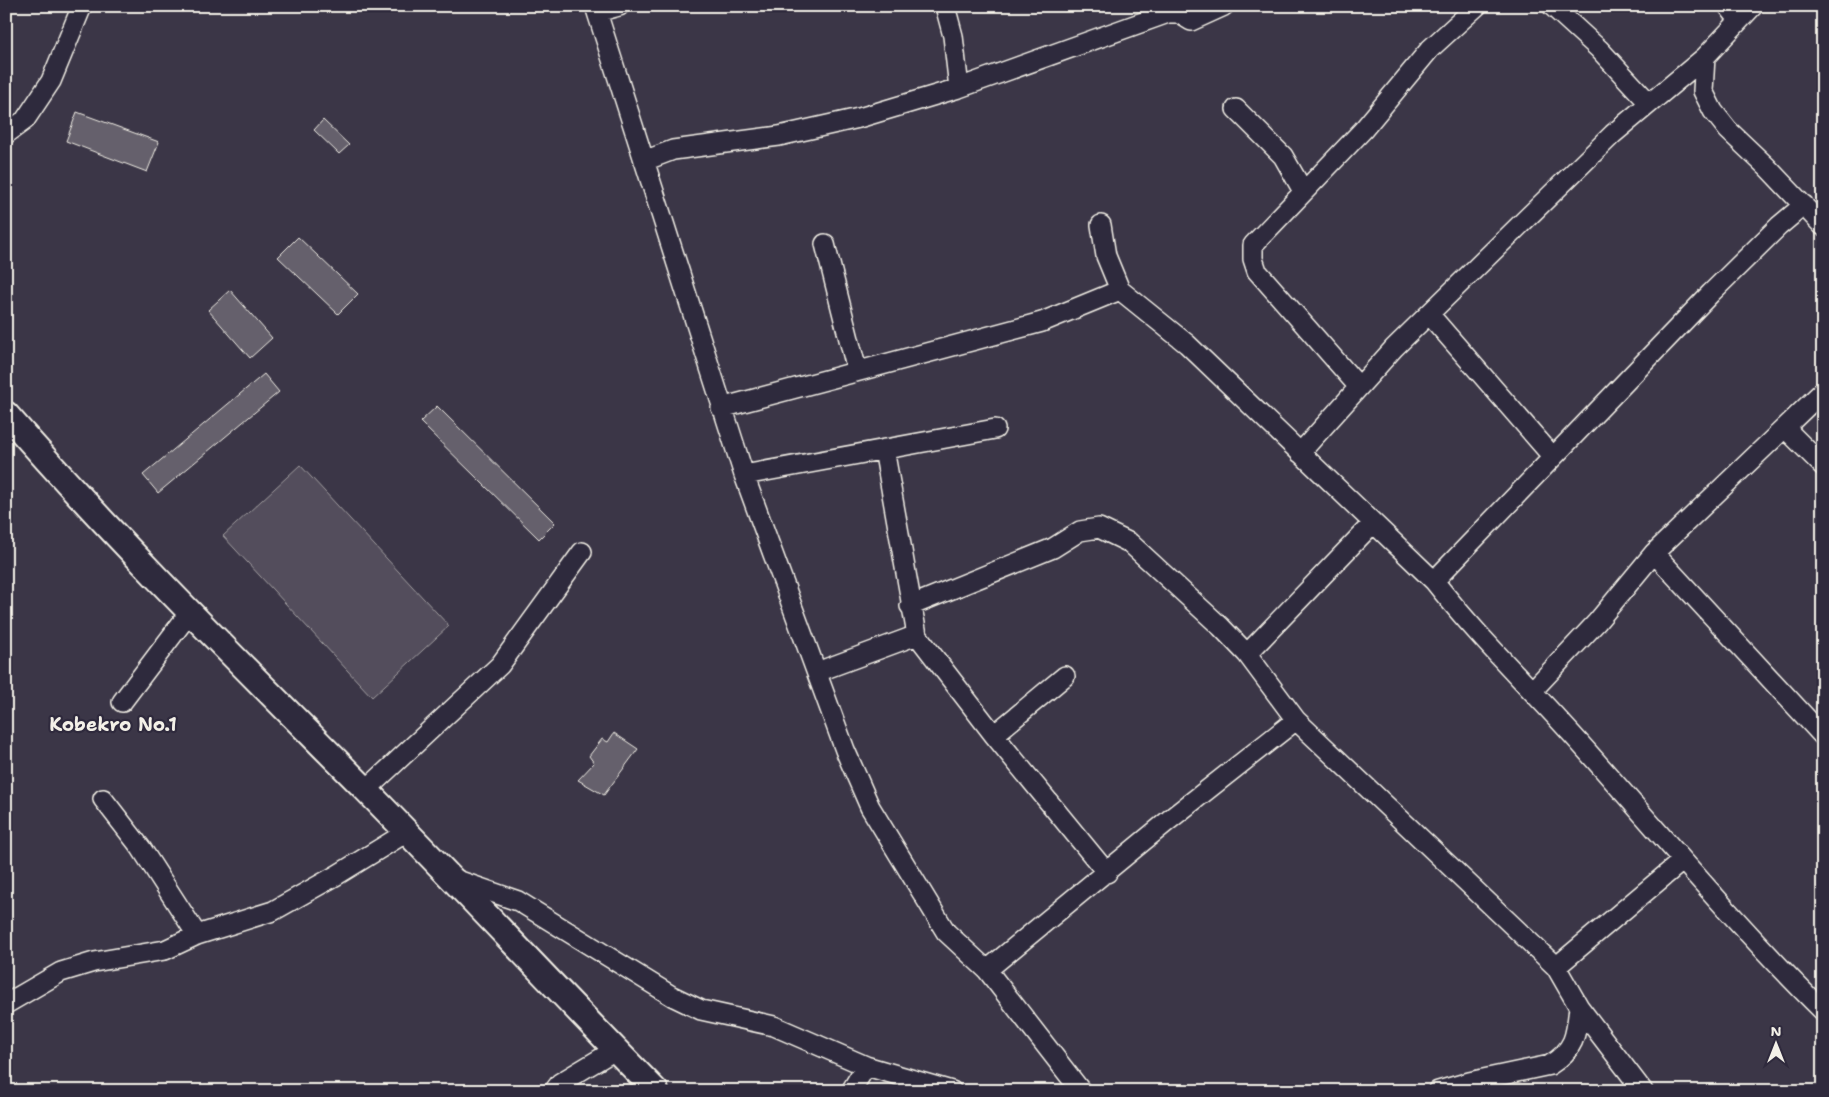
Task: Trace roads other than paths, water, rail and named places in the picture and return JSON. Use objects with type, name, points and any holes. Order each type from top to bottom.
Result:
[{"type":"main road","points":[[6,414],[60,476],[190,612],[454,879],[656,1091]]},
{"type":"street","points":[[6,134],[25,120],[51,80],[82,6]]},
{"type":"street","points":[[619,6],[596,9],[721,408],[845,750],[870,807],[946,932],[987,970],[1081,1091]]},
{"type":"street","points":[[945,6],[954,36],[959,88]]},
{"type":"street","points":[[644,161],[673,150],[788,134],[859,118],[959,88],[1168,14],[1187,13],[1224,6]]},
{"type":"street","points":[[1360,387],[1256,271],[1253,259],[1253,245],[1363,130],[1430,50],[1477,6]]},
{"type":"street","points":[[1552,6],[1599,50],[1650,104]]},
{"type":"street","points":[[1300,453],[1429,314],[1613,134],[1706,57],[1733,13],[1754,6]]},
{"type":"street","points":[[1706,57],[1703,91],[1712,111],[1728,130],[1823,226]]},
{"type":"street","points":[[1675,82],[1703,91]]},
{"type":"street","points":[[1236,109],[1283,156],[1303,191]]},
{"type":"street","points":[[1434,581],[1711,293],[1779,226],[1804,205]]},
{"type":"street","points":[[1102,225],[1106,256],[1120,290],[1187,344],[1434,581],[1465,621],[1533,690],[1682,861],[1783,971],[1823,1011]]},
{"type":"street","points":[[825,244],[857,371]]},
{"type":"street","points":[[721,408],[1042,322],[1120,290]]},
{"type":"street","points":[[1429,314],[1553,457]]},
{"type":"street","points":[[1533,690],[1597,622],[1654,553],[1736,472],[1823,391]]},
{"type":"street","points":[[1785,428],[1823,466]]},
{"type":"street","points":[[744,475],[995,429]]},
{"type":"street","points":[[884,449],[910,606],[917,635],[994,735],[1107,873]]},
{"type":"street","points":[[1247,654],[1373,523]]},
{"type":"street","points":[[910,606],[1053,548],[1080,532],[1099,528],[1130,543],[1221,627],[1247,654],[1296,720],[1556,966],[1579,1007],[1643,1091]]},
{"type":"street","points":[[366,790],[500,665],[582,552]]},
{"type":"street","points":[[1654,553],[1823,736]]},
{"type":"street","points":[[122,702],[190,612]]},
{"type":"street","points":[[818,672],[917,635]]},
{"type":"street","points":[[994,735],[1065,676]]},
{"type":"street","points":[[987,970],[1169,820],[1296,720]]},
{"type":"street","points":[[103,799],[141,848],[197,935]]},
{"type":"street","points":[[6,1004],[61,972],[94,962],[165,950],[197,935],[273,911],[338,876],[407,832]]},
{"type":"street","points":[[1556,966],[1682,861]]},
{"type":"street","points":[[454,879],[518,901],[672,996],[702,1010],[774,1026],[866,1066],[893,1083],[952,1091]]},
{"type":"street","points":[[1438,1091],[1469,1082],[1550,1066],[1560,1059],[1574,1043],[1579,1007]]},
{"type":"street","points":[[554,1091],[560,1084],[615,1050]]},
{"type":"street","points":[[851,1091],[866,1066]]},
{"type":"district","name":"Kobekro No.1","points":[[113,724]]}]
